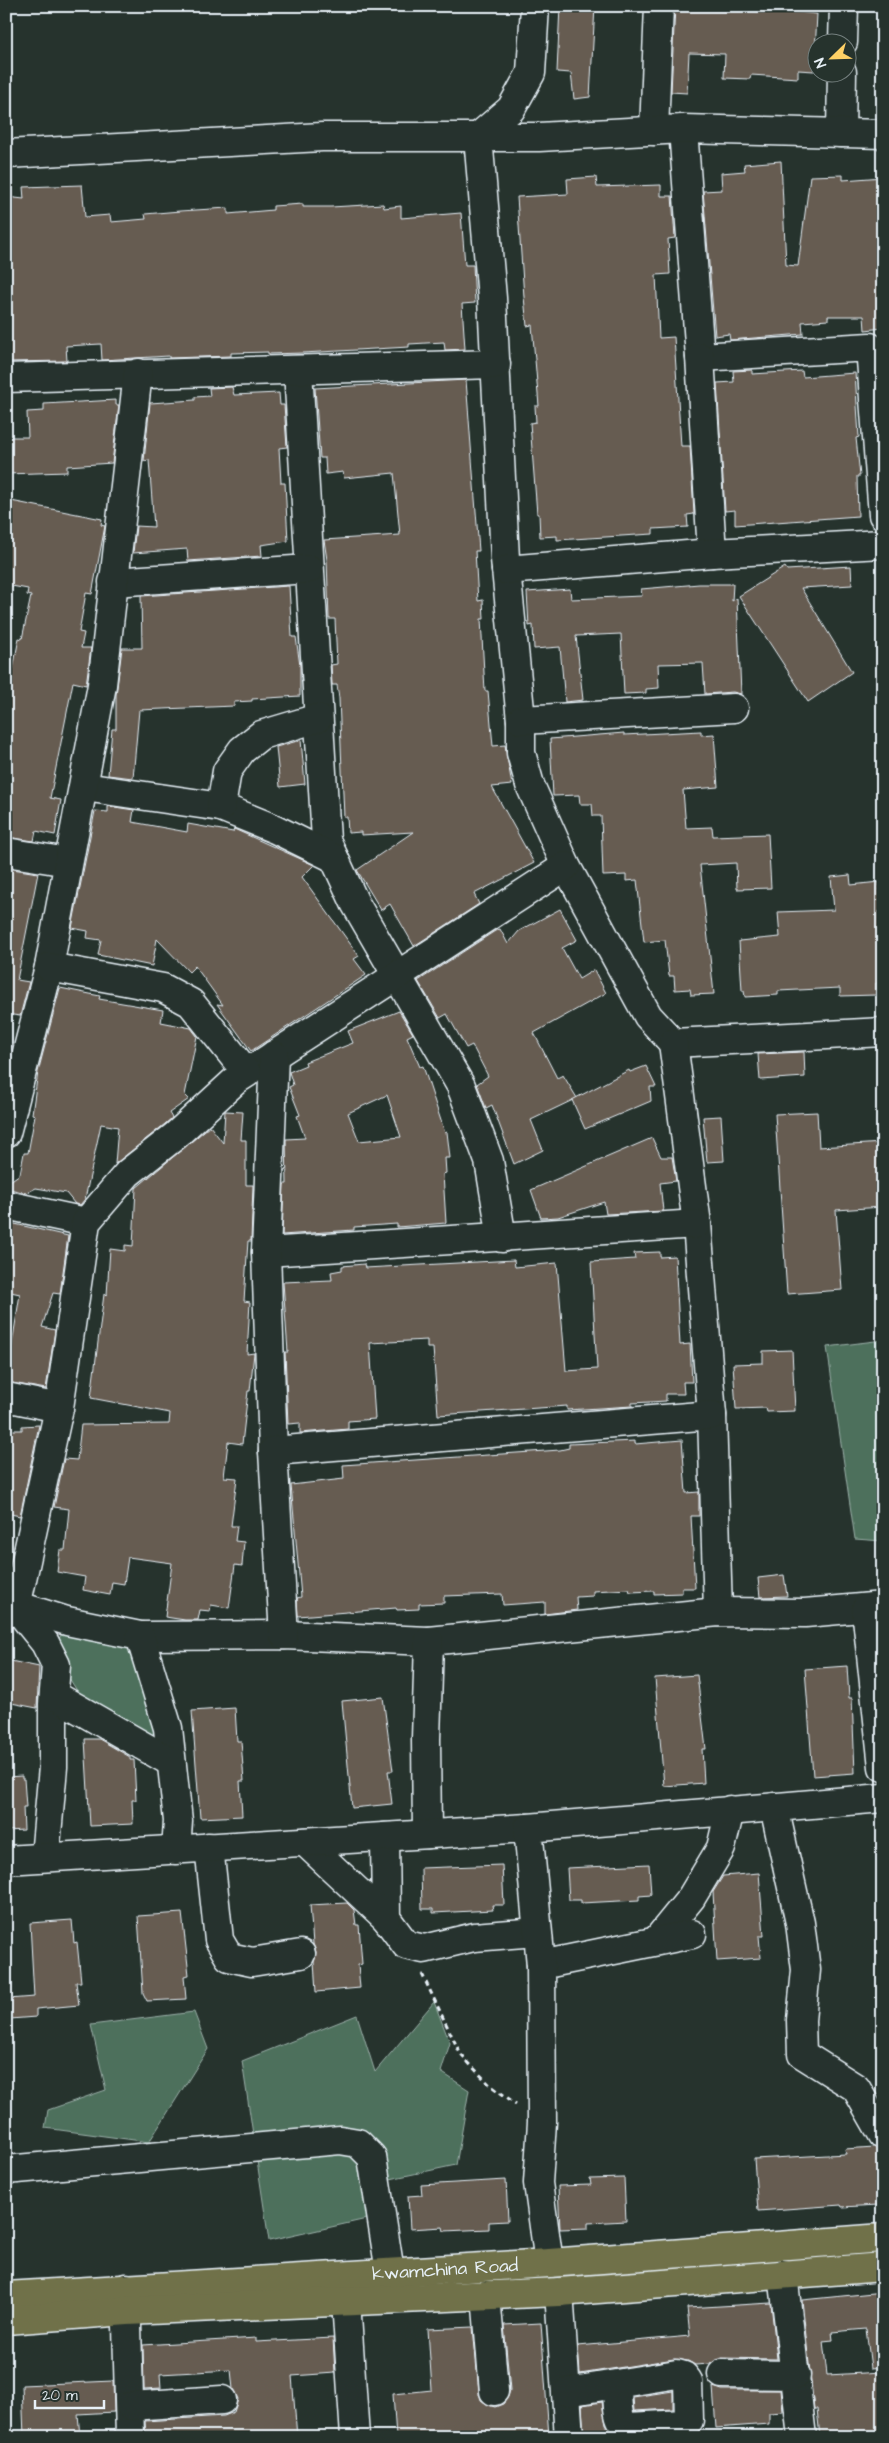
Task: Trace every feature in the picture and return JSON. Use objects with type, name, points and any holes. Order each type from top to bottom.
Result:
[{"type":"main road","name":"kwamchina Road","points":[[6,2320],[127,2299],[390,2272],[883,2238]]},
{"type":"main road","points":[[824,2241],[824,2271]]},
{"type":"main road","name":"kwamchina Road","points":[[6,2296],[346,2301],[559,2292],[883,2267]]},
{"type":"street","points":[[478,137],[511,109],[531,73],[535,6]]},
{"type":"street","points":[[654,130],[659,6]]},
{"type":"street","points":[[843,32],[844,6]]},
{"type":"street","points":[[841,133],[842,82]]},
{"type":"street","points":[[6,154],[322,137],[539,137],[683,129],[883,134]]},
{"type":"street","points":[[683,129],[712,554]]},
{"type":"street","points":[[478,137],[496,364],[506,570],[521,720],[522,753],[530,786],[566,866],[648,1016],[673,1043],[697,1224],[712,1415],[718,1612]]},
{"type":"street","points":[[700,357],[877,346],[883,514]]},
{"type":"street","points":[[6,378],[496,364]]},
{"type":"street","points":[[298,370],[326,840],[355,903],[461,1086],[489,1161],[502,1238]]},
{"type":"street","points":[[6,1133],[49,967],[102,685],[138,373]]},
{"type":"street","points":[[506,570],[712,554],[883,544]]},
{"type":"street","points":[[113,582],[309,569]]},
{"type":"street","points":[[521,720],[734,708]]},
{"type":"street","points":[[221,807],[227,771],[242,750],[261,735],[318,718]]},
{"type":"street","points":[[84,787],[221,807],[276,829],[334,858]]},
{"type":"street","points":[[6,852],[68,862]]},
{"type":"street","points":[[11,1605],[59,1408],[86,1222],[128,1173],[175,1136],[236,1080],[396,974],[566,866]]},
{"type":"street","points":[[49,967],[163,988],[191,1003],[247,1073]]},
{"type":"street","points":[[673,1043],[883,1032]]},
{"type":"street","points":[[274,1055],[266,1252],[273,1451],[284,1635]]},
{"type":"street","points":[[6,1205],[86,1222]]},
{"type":"street","points":[[266,1252],[697,1224]]},
{"type":"street","points":[[6,1397],[59,1408]]},
{"type":"street","points":[[273,1451],[712,1415]]},
{"type":"street","points":[[11,1605],[67,1621],[140,1636],[284,1635],[429,1642],[718,1612],[805,1612],[875,1607],[883,1767]]},
{"type":"street","points":[[11,1605],[45,1642],[56,1665],[53,1767],[45,1857]]},
{"type":"street","points":[[140,1636],[168,1728],[178,1821],[176,1850]]},
{"type":"street","points":[[426,1834],[429,1642]]},
{"type":"street","points":[[54,1695],[171,1762]]},
{"type":"street","points":[[6,1860],[528,1828],[883,1798]]},
{"type":"street","points":[[774,1807],[800,1923],[806,1970],[800,2020],[802,2054],[856,2088],[883,2135]]},
{"type":"street","points":[[656,1941],[692,1898],[721,1848],[730,1810]]},
{"type":"street","points":[[528,1828],[541,1965],[542,2122],[538,2184],[549,2262]]},
{"type":"street","points":[[385,1837],[386,1918]]},
{"type":"street","points":[[305,1842],[386,1918],[406,1945],[424,1949],[474,1938],[537,1932]]},
{"type":"street","points":[[209,1847],[218,1940],[229,1957],[252,1962],[301,1954]]},
{"type":"street","points":[[541,1965],[692,1934]]},
{"type":"street","points":[[6,2170],[340,2140],[358,2143],[372,2156],[390,2272]]},
{"type":"street","points":[[784,2274],[802,2437]]},
{"type":"street","points":[[559,2292],[569,2437]]},
{"type":"street","points":[[486,2295],[494,2392]]},
{"type":"street","points":[[127,2299],[130,2437]]},
{"type":"street","points":[[346,2301],[354,2437]]},
{"type":"street","points":[[722,2374],[796,2375]]},
{"type":"street","points":[[567,2392],[617,2384]]},
{"type":"street","points":[[130,2406],[222,2400]]},
{"type":"path","points":[[406,1945],[430,1988],[461,2055],[490,2085],[542,2122]]},
{"type":"green space","points":[[883,1340],[883,1541],[855,1539],[827,1347]]},
{"type":"green space","points":[[67,1626],[99,1629],[134,1650],[155,1696],[156,1747],[81,1697],[69,1678],[61,1660],[58,1640]]},
{"type":"green space","points":[[434,2002],[450,2043],[441,2072],[469,2090],[456,2165],[376,2182],[389,2214],[269,2241],[242,2061],[357,2015],[375,2072]]},
{"type":"green space","points":[[194,2012],[208,2049],[149,2142],[45,2128],[48,2110],[106,2090],[91,2025]]},
{"type":"building","points":[[560,6],[595,6],[590,97],[574,99],[571,73],[557,72]]},
{"type":"building","points":[[675,6],[692,6],[692,10],[768,12],[768,9],[817,14],[816,32],[806,32],[806,70],[798,70],[798,78],[751,75],[750,79],[724,78],[725,54],[689,53],[687,93],[671,92]]},
{"type":"building","points":[[781,161],[786,265],[798,266],[810,176],[843,175],[843,180],[883,177],[883,328],[865,330],[864,316],[828,316],[828,320],[802,322],[803,334],[730,340],[729,334],[715,336],[703,191],[722,190],[721,173],[745,171],[744,164]]},
{"type":"building","points":[[596,177],[597,187],[661,185],[661,196],[672,196],[675,238],[668,239],[670,274],[656,275],[659,338],[674,337],[681,446],[690,446],[694,514],[687,515],[688,527],[653,529],[653,534],[557,540],[557,536],[540,537],[539,514],[537,514],[530,423],[536,422],[535,406],[539,406],[532,325],[527,326],[517,197],[568,194],[567,179]]},
{"type":"building","points":[[82,185],[85,217],[110,215],[111,222],[146,219],[145,214],[228,208],[228,214],[273,210],[273,206],[303,204],[303,207],[383,204],[384,208],[401,206],[401,218],[461,213],[465,265],[473,265],[475,303],[462,304],[465,349],[445,350],[444,342],[409,344],[409,347],[303,353],[231,353],[231,356],[169,358],[169,356],[102,360],[101,344],[66,346],[67,361],[6,362],[6,197],[24,199],[23,187]]},
{"type":"building","points":[[752,370],[752,374],[802,371],[803,377],[855,373],[859,437],[856,438],[860,476],[857,476],[858,516],[735,525],[735,510],[725,511],[717,383],[734,382],[733,371]]},
{"type":"building","points":[[466,380],[479,551],[475,551],[478,601],[483,600],[484,619],[481,619],[485,691],[488,691],[493,746],[505,745],[512,785],[492,787],[534,863],[474,894],[479,904],[414,946],[390,904],[381,910],[357,870],[413,832],[361,835],[361,832],[348,833],[347,817],[344,817],[339,698],[337,685],[332,685],[331,665],[337,664],[335,619],[329,619],[327,560],[324,540],[400,535],[394,473],[344,478],[343,472],[326,474],[325,458],[320,458],[315,388]]},
{"type":"building","points":[[232,387],[234,395],[279,393],[280,405],[284,405],[287,447],[279,448],[281,483],[285,483],[288,541],[261,545],[262,556],[188,561],[187,549],[133,553],[136,526],[154,527],[149,460],[144,461],[150,403],[195,400],[195,397],[210,396],[209,388]]},
{"type":"building","points":[[116,400],[116,405],[119,405],[112,463],[67,466],[67,472],[6,474],[6,437],[28,437],[27,412],[44,411],[44,404]]},
{"type":"building","points":[[6,500],[102,519],[101,525],[105,526],[92,594],[86,593],[79,632],[84,633],[81,648],[91,648],[86,685],[73,682],[50,798],[61,800],[55,835],[36,831],[34,841],[6,837],[6,668],[13,669],[19,638],[22,639],[31,596],[27,595],[28,589],[6,585]]},
{"type":"building","points":[[851,566],[852,585],[801,588],[852,672],[808,702],[739,596],[785,567],[787,570]]},
{"type":"building","points":[[699,584],[733,584],[732,601],[737,598],[741,694],[733,692],[705,694],[703,663],[658,664],[659,688],[646,689],[646,693],[624,694],[621,634],[576,636],[583,700],[565,702],[560,647],[534,649],[533,625],[529,626],[527,592],[570,589],[571,599],[642,596],[641,589]]},
{"type":"building","points":[[289,586],[292,637],[296,637],[300,666],[300,696],[252,699],[252,701],[234,702],[234,706],[139,710],[133,778],[108,775],[112,729],[116,729],[116,695],[122,648],[142,648],[141,596]]},
{"type":"building","points":[[701,731],[701,735],[714,734],[718,787],[683,790],[686,828],[712,827],[713,836],[768,834],[771,888],[737,889],[736,863],[700,865],[714,994],[691,995],[690,989],[675,990],[674,976],[669,976],[665,940],[644,942],[637,880],[626,881],[626,875],[603,876],[601,816],[593,816],[592,804],[580,804],[579,795],[553,796],[550,739],[624,733],[624,735]]},
{"type":"building","points":[[301,740],[305,784],[280,787],[276,747]]},
{"type":"building","points":[[108,806],[134,810],[132,822],[187,832],[188,824],[233,832],[234,829],[314,865],[302,877],[359,956],[354,959],[366,975],[251,1051],[217,1004],[223,1005],[195,966],[189,972],[157,939],[152,966],[98,955],[101,940],[87,938],[88,931],[72,928],[95,811],[108,812]]},
{"type":"building","points":[[6,868],[38,873],[17,980],[29,982],[20,1016],[6,1014]]},
{"type":"building","points":[[850,875],[851,885],[879,882],[882,911],[879,911],[880,983],[876,983],[876,995],[840,996],[840,988],[778,991],[778,995],[745,997],[744,991],[742,991],[739,941],[780,937],[778,912],[834,910],[831,877]]},
{"type":"building","points":[[560,909],[577,940],[562,948],[579,979],[594,970],[606,993],[534,1033],[557,1078],[563,1075],[577,1098],[531,1120],[543,1150],[514,1164],[492,1105],[486,1108],[477,1084],[488,1076],[472,1045],[466,1048],[447,1014],[440,1018],[418,981],[495,931],[500,929],[508,944],[519,931]]},
{"type":"building","points":[[60,988],[100,996],[99,999],[163,1010],[161,1022],[191,1028],[197,1036],[185,1095],[189,1099],[169,1113],[172,1118],[115,1164],[118,1127],[101,1124],[85,1199],[80,1205],[75,1204],[66,1193],[36,1188],[26,1193],[6,1188],[6,1184],[20,1174],[24,1153],[28,1153],[35,1115],[32,1114],[38,1072]]},
{"type":"building","points":[[399,1011],[413,1034],[407,1037],[420,1067],[423,1066],[445,1133],[447,1132],[450,1158],[445,1158],[446,1173],[443,1174],[446,1223],[397,1227],[397,1224],[354,1227],[354,1230],[282,1235],[284,1184],[287,1184],[286,1139],[305,1138],[297,1116],[300,1115],[289,1087],[293,1085],[289,1072],[306,1065],[305,1062],[353,1043],[348,1031]],"holes":[[[387,1095],[401,1137],[359,1141],[348,1113]]]},
{"type":"building","points":[[804,1052],[805,1077],[760,1080],[758,1054]]},
{"type":"building","points":[[646,1066],[656,1087],[650,1087],[651,1101],[585,1129],[572,1100],[629,1070],[630,1072]]},
{"type":"building","points":[[225,1111],[243,1112],[241,1140],[246,1140],[246,1185],[253,1185],[251,1241],[248,1241],[244,1301],[250,1302],[247,1354],[254,1353],[242,1444],[228,1442],[224,1477],[237,1478],[231,1526],[237,1526],[235,1541],[244,1542],[242,1566],[235,1565],[229,1608],[211,1605],[210,1611],[200,1610],[198,1620],[185,1620],[165,1617],[172,1563],[128,1557],[124,1584],[112,1582],[110,1595],[83,1590],[85,1577],[57,1572],[60,1550],[65,1550],[69,1509],[54,1507],[64,1459],[77,1460],[81,1425],[169,1424],[170,1413],[91,1398],[104,1294],[107,1295],[110,1249],[125,1251],[125,1245],[133,1246],[136,1188],[210,1126],[223,1143]]},
{"type":"building","points":[[817,1112],[819,1147],[883,1143],[883,1207],[836,1210],[842,1290],[787,1294],[775,1114]]},
{"type":"building","points":[[721,1116],[724,1161],[707,1162],[703,1117]]},
{"type":"building","points":[[652,1138],[661,1157],[672,1157],[676,1181],[660,1183],[663,1211],[606,1214],[604,1202],[558,1217],[541,1218],[531,1190]]},
{"type":"building","points":[[6,1222],[68,1236],[60,1294],[53,1293],[42,1327],[55,1330],[46,1389],[6,1382],[20,1294],[6,1291]]},
{"type":"building","points":[[660,1252],[660,1257],[675,1256],[680,1345],[690,1344],[692,1382],[683,1382],[684,1394],[666,1394],[666,1401],[632,1403],[632,1406],[567,1410],[567,1406],[438,1415],[433,1348],[427,1348],[427,1340],[370,1343],[375,1419],[348,1421],[348,1429],[300,1433],[300,1423],[288,1424],[285,1352],[288,1352],[283,1282],[332,1280],[331,1272],[342,1270],[342,1266],[364,1264],[365,1268],[514,1260],[515,1267],[557,1263],[566,1371],[597,1369],[591,1262],[635,1259],[634,1253]]},
{"type":"building","points":[[792,1350],[795,1411],[767,1412],[766,1408],[736,1409],[733,1364],[763,1363],[763,1351]]},
{"type":"building","points":[[39,1425],[20,1516],[6,1513],[6,1430],[22,1430],[22,1426]]},
{"type":"building","points":[[682,1440],[686,1493],[699,1492],[699,1516],[691,1516],[695,1588],[682,1588],[682,1593],[654,1594],[654,1591],[630,1592],[629,1589],[593,1591],[593,1596],[576,1597],[577,1610],[545,1614],[545,1602],[503,1605],[502,1594],[444,1596],[444,1603],[419,1604],[419,1609],[397,1610],[396,1608],[298,1616],[297,1598],[301,1597],[291,1485],[344,1479],[343,1465],[560,1450],[569,1448],[569,1444],[635,1441],[635,1444]]},
{"type":"building","points":[[784,1575],[787,1596],[760,1597],[758,1578]]},
{"type":"building","points":[[6,1660],[39,1667],[37,1708],[6,1702]]},
{"type":"building","points":[[847,1666],[849,1698],[852,1698],[855,1773],[813,1776],[805,1669]]},
{"type":"building","points":[[697,1675],[706,1749],[702,1749],[704,1783],[664,1786],[655,1678]]},
{"type":"building","points":[[383,1697],[393,1771],[388,1771],[392,1804],[352,1808],[342,1701]]},
{"type":"building","points":[[235,1708],[237,1741],[241,1741],[244,1781],[240,1781],[242,1816],[200,1818],[192,1711]]},
{"type":"building","points":[[85,1739],[99,1739],[130,1757],[130,1760],[134,1760],[136,1800],[132,1800],[133,1824],[90,1826]]},
{"type":"building","points":[[22,1776],[22,1779],[24,1779],[26,1807],[23,1807],[24,1830],[6,1831],[6,1777]]},
{"type":"building","points":[[649,1864],[651,1895],[639,1896],[639,1900],[581,1903],[581,1900],[569,1900],[567,1868]]},
{"type":"building","points":[[502,1865],[504,1905],[492,1905],[493,1910],[433,1913],[433,1909],[422,1909],[421,1868]]},
{"type":"building","points":[[759,1873],[764,1936],[759,1936],[761,1958],[717,1961],[713,1892],[723,1876]]},
{"type":"building","points":[[347,1903],[354,1910],[356,1925],[359,1925],[362,1964],[358,1965],[360,1988],[316,1992],[314,1962],[316,1952],[313,1944],[310,1905]]},
{"type":"building","points":[[182,1913],[189,1975],[184,1976],[186,1999],[147,2001],[143,1993],[138,1916]]},
{"type":"building","points":[[72,1920],[74,1943],[77,1942],[81,1982],[76,1982],[79,2005],[36,2009],[36,2017],[10,2019],[8,1999],[34,1997],[30,1923]]},
{"type":"building","points":[[874,2147],[883,2151],[883,2201],[878,2202],[878,2205],[842,2207],[841,2205],[758,2211],[754,2159],[846,2154],[845,2149]]},
{"type":"building","points":[[624,2178],[626,2221],[588,2223],[588,2228],[560,2229],[558,2186],[591,2185],[590,2179]]},
{"type":"building","points":[[506,2180],[508,2221],[489,2222],[489,2229],[444,2231],[443,2227],[410,2229],[408,2196],[422,2195],[421,2185]]},
{"type":"building","points":[[883,2292],[883,2367],[871,2368],[866,2329],[832,2332],[833,2340],[823,2341],[827,2375],[883,2372],[883,2437],[820,2437],[817,2409],[814,2409],[802,2300]]},
{"type":"building","points":[[771,2303],[777,2359],[722,2358],[710,2364],[695,2365],[688,2361],[674,2359],[580,2374],[578,2346],[690,2336],[687,2308]]},
{"type":"building","points":[[541,2323],[549,2437],[396,2437],[393,2394],[432,2390],[428,2329],[473,2327],[479,2393],[481,2400],[495,2407],[503,2404],[510,2390],[504,2325]]},
{"type":"building","points":[[256,2338],[256,2342],[333,2338],[335,2373],[292,2376],[297,2437],[146,2437],[145,2421],[224,2416],[234,2412],[238,2399],[233,2389],[231,2370],[160,2374],[161,2388],[144,2389],[143,2345]]},
{"type":"building","points":[[113,2381],[114,2412],[78,2414],[80,2437],[24,2437],[22,2385]]},
{"type":"building","points":[[713,2387],[722,2390],[781,2390],[783,2412],[769,2413],[769,2424],[716,2428]]},
{"type":"building","points":[[673,2391],[673,2409],[634,2411],[633,2397]]},
{"type":"building","points":[[602,2402],[606,2425],[615,2437],[584,2437],[582,2405]]}]
